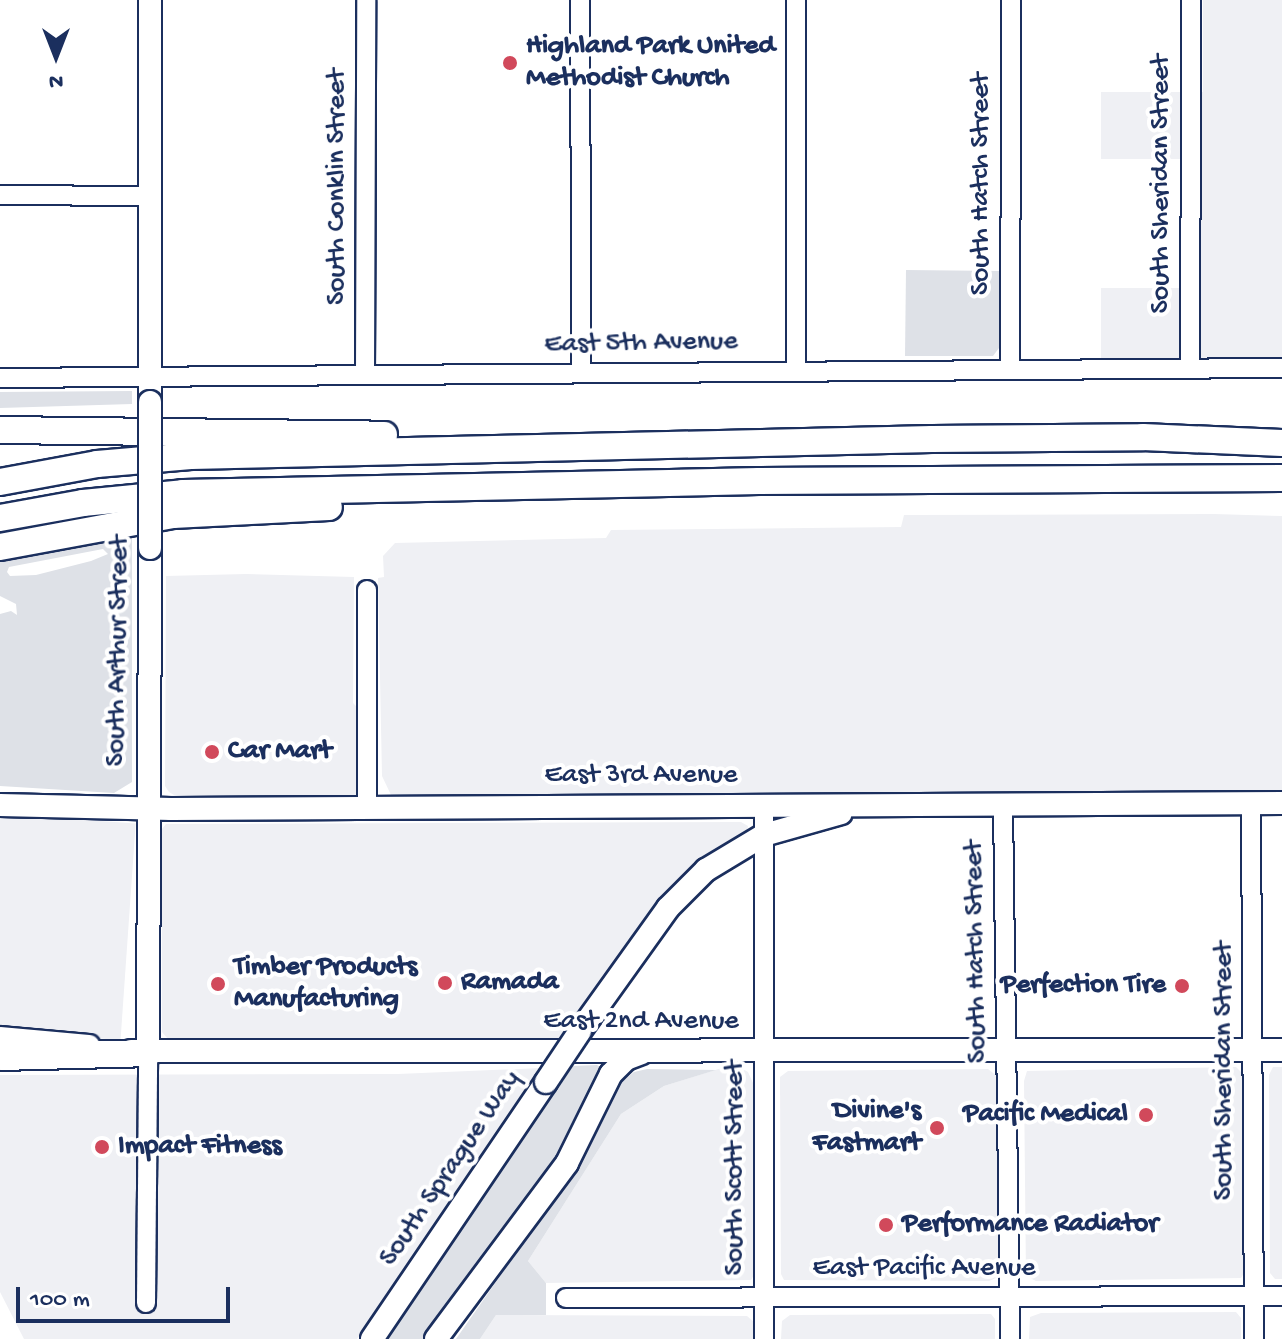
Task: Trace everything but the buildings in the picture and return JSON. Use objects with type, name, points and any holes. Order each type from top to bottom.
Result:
[{"type":"highway","points":[[0,430],[752,441]]},
{"type":"highway","points":[[0,482],[97,464],[191,456],[752,441],[1143,437],[1282,443]]},
{"type":"highway","points":[[2,518],[83,503],[183,493],[759,481],[1282,478]]},
{"type":"highway","points":[[0,547],[58,533],[173,515],[759,481]]},
{"type":"highway","points":[[0,1057],[148,1053]]},
{"type":"main road","name":"South Arthur Street","points":[[148,1053],[150,0]]},
{"type":"main road","name":"East 3rd Avenue","points":[[0,805],[147,809],[1282,803]]},
{"type":"main road","name":"South Sprague Way","points":[[372,1339],[580,1031],[668,908],[706,870],[764,835],[869,805]]},
{"type":"main road","name":"East 2nd Avenue","points":[[0,1038],[148,1053],[1282,1050]]},
{"type":"main road","points":[[436,1339],[567,1163],[611,1074],[626,1059],[643,1052]]},
{"type":"street","name":"South Conklin Street","points":[[365,373],[366,0]]},
{"type":"street","points":[[580,0],[581,373]]},
{"type":"street","points":[[796,0],[796,370]]},
{"type":"street","name":"South Hatch Street","points":[[1010,369],[1011,0]]},
{"type":"street","name":"South Sheridan Street","points":[[1190,368],[1191,0]]},
{"type":"street","points":[[0,195],[149,196]]},
{"type":"street","name":"East 5th Avenue","points":[[0,378],[1282,368]]},
{"type":"street","points":[[367,590],[367,808]]},
{"type":"street","name":"South Sheridan Street","points":[[1251,803],[1254,1339]]},
{"type":"street","name":"South Hatch Street","points":[[1003,804],[1010,1339]]},
{"type":"street","name":"South Scott Street","points":[[764,806],[764,1339]]},
{"type":"street","name":"South Arthur Street","points":[[146,1303],[148,1053]]},
{"type":"street","name":"East Pacific Avenue","points":[[566,1298],[1282,1296]]},
{"type":"shaded area","points":[[1203,0],[1282,0],[1282,357],[1101,359],[1101,288],[1183,288],[1183,159],[1101,159],[1101,92],[1203,92]]},
{"type":"shaded area","points":[[906,270],[1000,271],[999,348],[993,356],[905,356]]},
{"type":"shaded area","points":[[132,391],[132,404],[0,408],[0,392]]},
{"type":"shaded area","points":[[904,515],[1282,516],[1282,790],[391,795],[382,776],[378,578],[384,577],[383,556],[395,543],[606,538],[611,530],[901,527]]},
{"type":"shaded area","points":[[132,537],[132,782],[114,793],[0,786],[0,614],[11,611],[17,615],[16,604],[0,596],[0,561]],"holes":[[[103,549],[108,554],[36,575],[10,576],[7,572],[9,567]]]},
{"type":"shaded area","points":[[246,574],[354,577],[353,703],[359,709],[359,795],[174,795],[165,786],[166,576]]},
{"type":"shaded area","points":[[0,814],[136,823],[121,1040],[0,1032]]},
{"type":"shaded area","points":[[741,822],[748,826],[747,833],[711,855],[564,1041],[168,1039],[162,1032],[162,829],[166,824]]},
{"type":"shaded area","points":[[597,1065],[602,1068],[602,1074],[548,1178],[423,1339],[383,1339],[572,1066]]},
{"type":"shaded area","points":[[725,1067],[741,1068],[748,1072],[753,1083],[754,1275],[751,1280],[546,1283],[528,1261],[621,1114],[664,1086]]},
{"type":"shaded area","points":[[1236,1067],[1243,1074],[1244,1273],[1241,1278],[1036,1281],[1026,1276],[1024,1081],[1027,1071]]},
{"type":"shaded area","points":[[1273,1067],[1282,1067],[1282,1279],[1275,1279],[1270,1273],[1269,1075]]},
{"type":"shaded area","points":[[541,1068],[357,1339],[24,1339],[0,1292],[0,1075],[398,1074]]},
{"type":"shaded area","points":[[647,1069],[716,1070],[664,1086],[621,1114],[528,1261],[546,1283],[546,1315],[496,1315],[480,1339],[456,1339],[589,1149],[616,1087],[634,1072]]},
{"type":"shaded area","points":[[988,1069],[998,1077],[998,1277],[989,1281],[784,1280],[781,1274],[780,1077],[788,1071]]},
{"type":"shaded area","points":[[1236,1312],[1241,1318],[1241,1339],[1029,1339],[1030,1317],[1041,1313]]},
{"type":"shaded area","points":[[991,1314],[995,1319],[995,1339],[781,1339],[782,1321],[790,1315]]},
{"type":"shaded area","points":[[496,1315],[747,1316],[754,1322],[755,1339],[480,1339]]},
{"type":"place","name":"Highland Park United Methodist Church","points":[[510,63]]},
{"type":"place","name":"Car Mart","points":[[212,752]]},
{"type":"place","name":"Ramada","points":[[445,983]]},
{"type":"place","name":"Timber Products Manufacturing","points":[[218,984]]},
{"type":"place","name":"Perfection Tire","points":[[1182,986]]},
{"type":"place","name":"Pacific Medical","points":[[1146,1115]]},
{"type":"place","name":"Divine's Fastmart","points":[[937,1128]]},
{"type":"place","name":"Impact Fitness","points":[[102,1147]]},
{"type":"place","name":"Performance Radiator","points":[[886,1225]]}]
